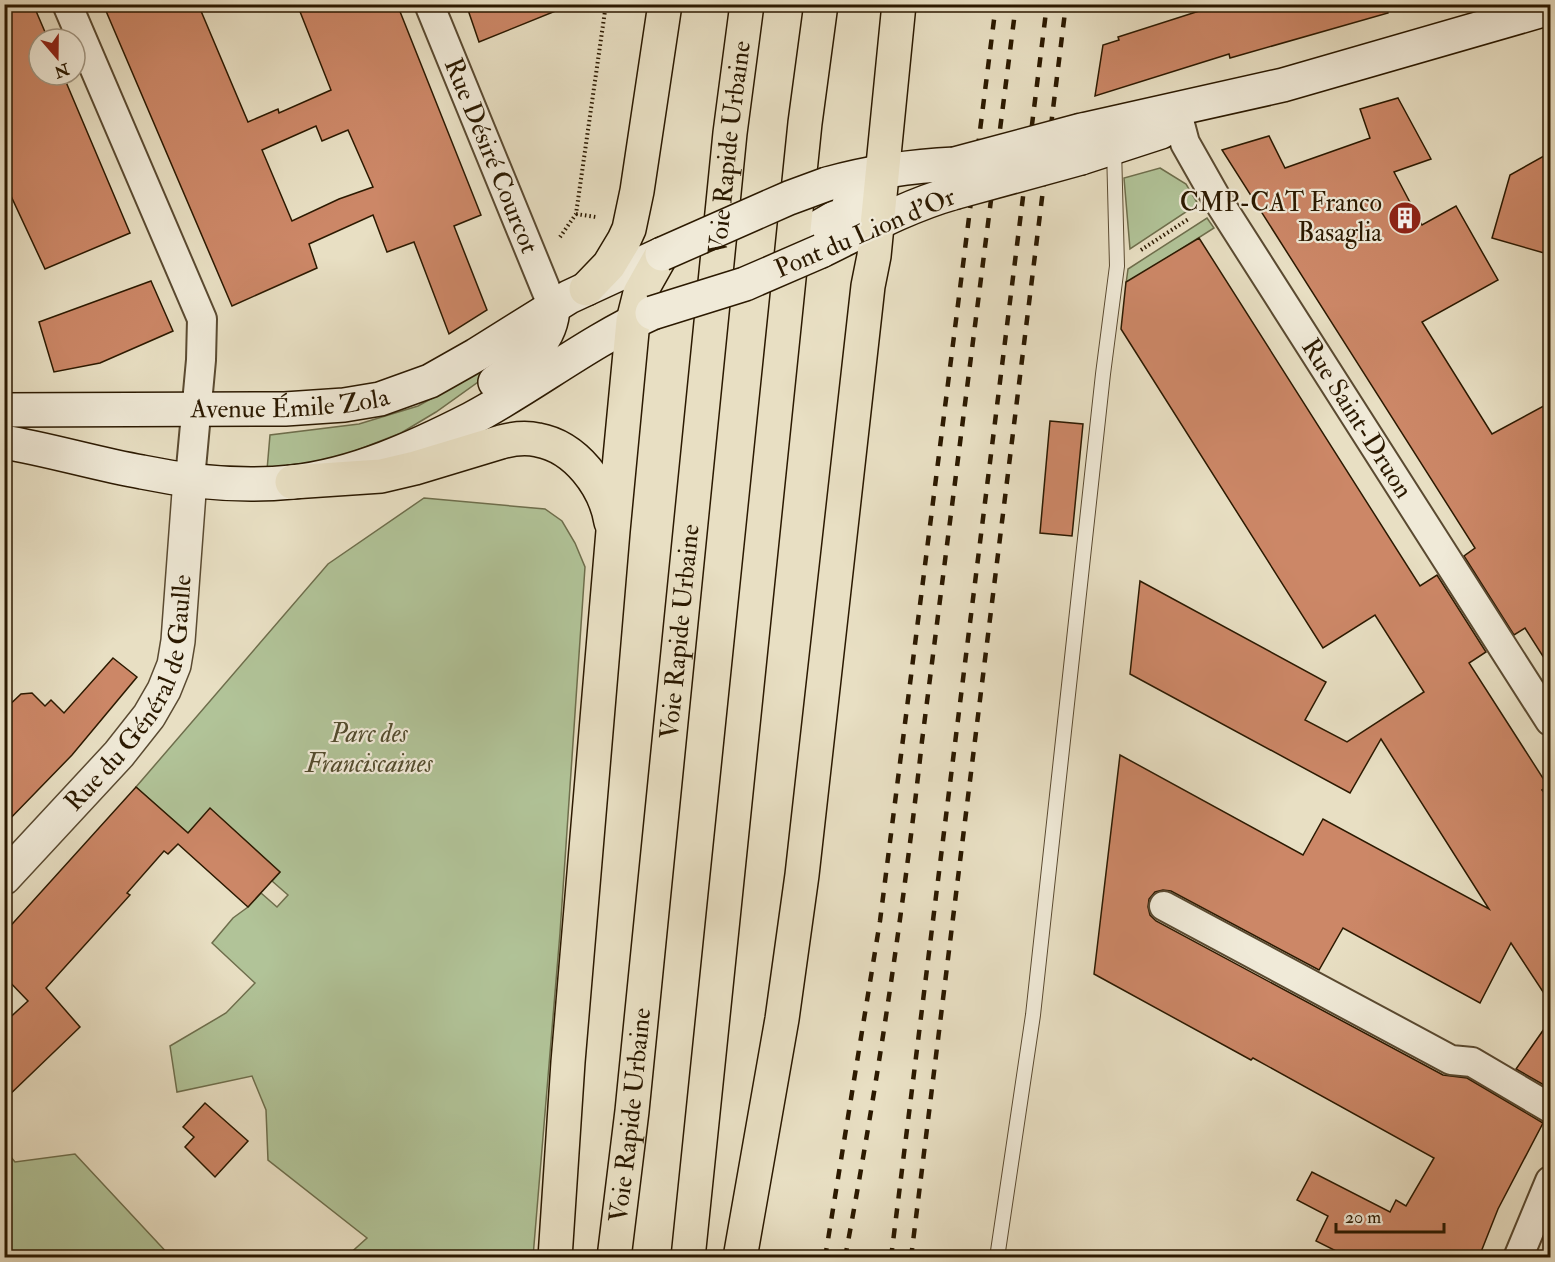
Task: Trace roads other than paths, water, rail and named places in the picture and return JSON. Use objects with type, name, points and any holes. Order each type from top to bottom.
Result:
[{"type":"highway","points":[[555,1257],[568,1062],[613,531],[641,281],[635,205],[665,4]]},
{"type":"highway","name":"Voie Rapide Urbaine","points":[[614,1257],[632,1111],[730,133],[747,4]]},
{"type":"highway","points":[[688,1257],[805,123],[821,4]]},
{"type":"highway","points":[[740,1257],[782,1019],[802,875],[868,286],[874,256],[899,4]]},
{"type":"highway","points":[[586,289],[609,265],[641,281]]},
{"type":"highway","points":[[292,482],[381,476],[513,439],[538,440],[566,453],[594,480],[609,510],[613,531]]},
{"type":"main road","points":[[1082,144],[1551,8]]},
{"type":"main road","points":[[1082,144],[1114,147],[1178,117]]},
{"type":"main road","name":"Pont du Lion d'Or","points":[[816,241],[876,225],[931,200],[954,179],[1082,144]]},
{"type":"main road","name":"Pont du Lion d'Or","points":[[641,281],[789,198],[827,184],[909,167],[954,179]]},
{"type":"main road","name":"Pont du Lion d'Or","points":[[641,281],[745,284],[816,241],[848,210],[882,171]]},
{"type":"main road","points":[[4,442],[145,473],[190,479],[233,483],[292,482],[335,474],[376,462],[442,433],[491,407],[641,281]]},
{"type":"main road","name":"Avenue Émile Zola","points":[[4,410],[196,410],[321,407],[363,403],[397,394],[447,372],[586,289]]},
{"type":"main road","points":[[442,433],[474,398],[532,354],[547,334],[553,320],[553,307]]},
{"type":"main road","name":"Rue du Général de Gaulle","points":[[4,878],[119,754],[148,716],[164,690],[174,665],[178,641],[190,479]]},
{"type":"street","points":[[67,4],[200,314],[201,360],[190,479]]},
{"type":"street","name":"Rue Désiré Courcot","points":[[429,4],[553,307]]},
{"type":"street","name":"Rue Saint-Druon","points":[[1178,117],[1191,154],[1218,200],[1551,721]]},
{"type":"street","points":[[1164,906],[1451,1060],[1472,1062],[1550,1108]]},
{"type":"street","points":[[1518,1257],[1551,1180]]},
{"type":"lane","points":[[997,1257],[1033,1015],[1101,385],[1117,266],[1114,147]]},
{"type":"railway","points":[[825,1258],[880,921],[996,4]]},
{"type":"railway","points":[[845,1258],[898,936],[1016,4]]},
{"type":"railway","points":[[891,1258],[1047,4]]},
{"type":"railway","points":[[911,1258],[1066,4]]},
{"type":"place","name":"CMP-CAT Franco Basaglia","points":[[1405,218]]},
{"type":"park label","name":"Parc des Franciscaines","points":[[369,749]]}]
